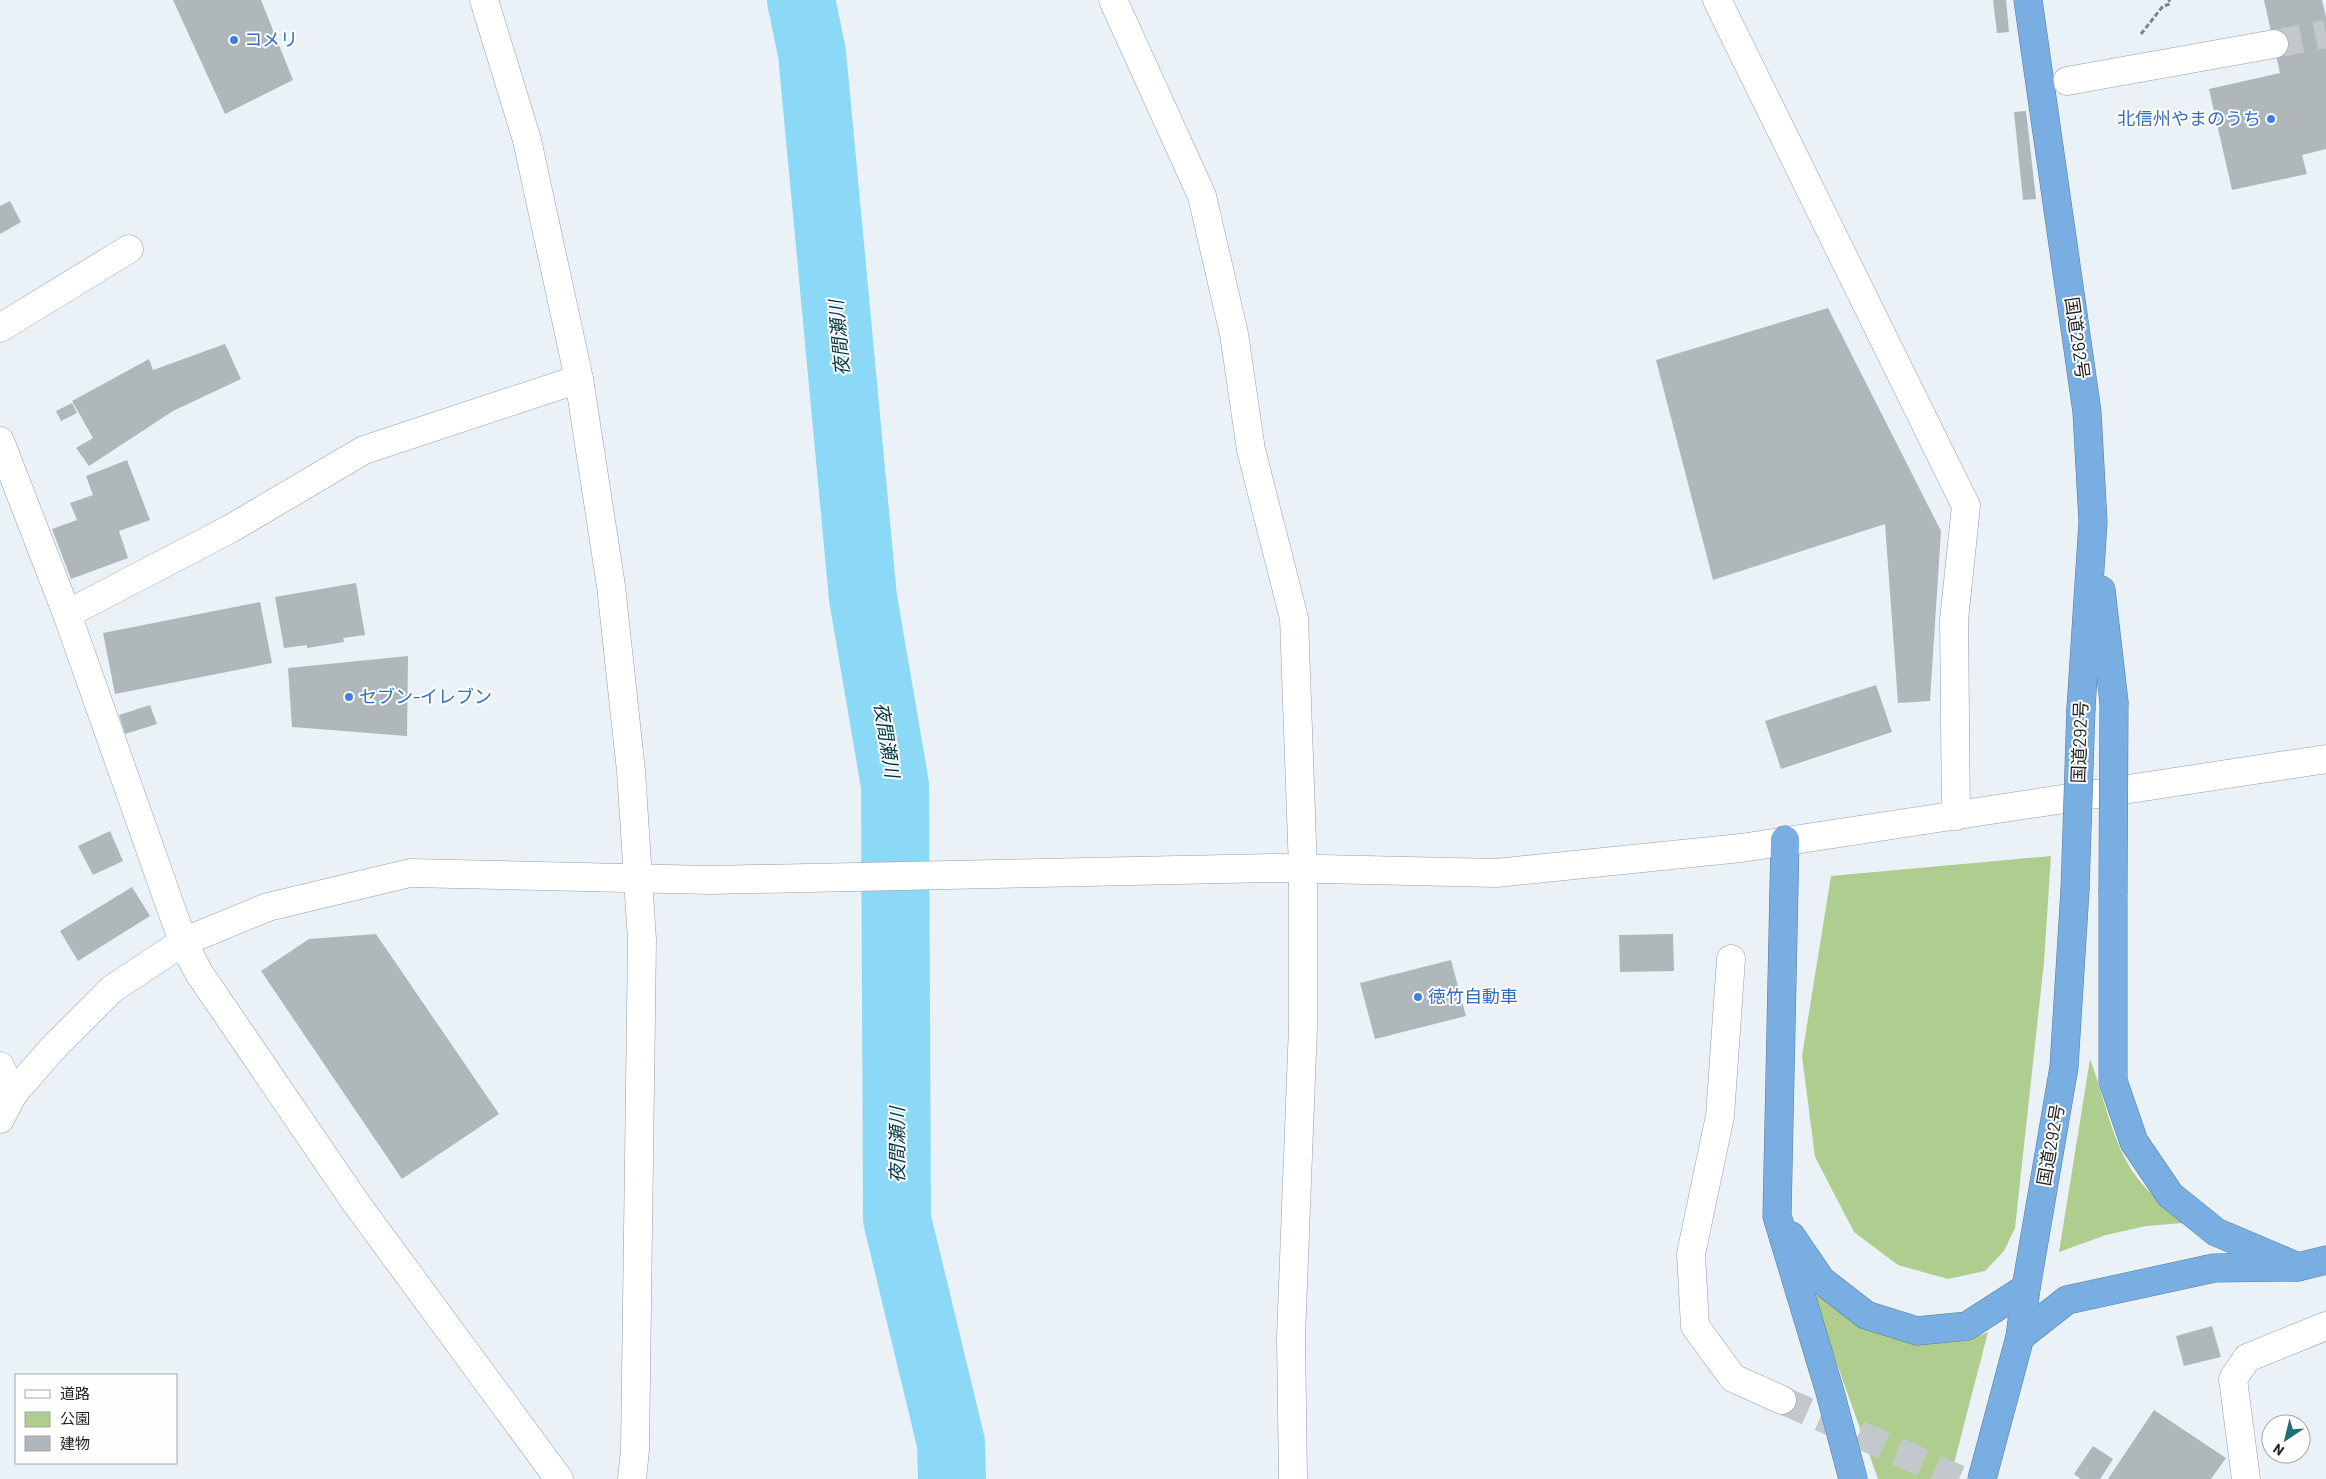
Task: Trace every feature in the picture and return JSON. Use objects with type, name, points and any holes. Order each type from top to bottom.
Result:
[{"type":"highway","name":"国道292号","points":[[1982,1479],[2020,1337],[2026,1288],[2064,1067],[2075,890],[2081,708],[2092,522],[2087,412],[2028,0]]},
{"type":"highway","points":[[2092,522],[2114,702],[2113,1081],[2134,1142],[2170,1195],[2216,1232],[2298,1267]]},
{"type":"highway","points":[[1785,840],[1777,1216],[1830,1392],[1852,1479]]},
{"type":"highway","points":[[1777,1216],[1822,1280],[1866,1315],[1917,1331],[1967,1326],[2026,1288]]},
{"type":"highway","points":[[2020,1337],[2067,1300],[2214,1268],[2298,1267],[2326,1260]]},
{"type":"street","points":[[484,0],[527,140],[579,380],[611,586],[631,771],[642,940],[635,1450],[632,1479]]},
{"type":"street","points":[[1114,0],[1202,196],[1234,334],[1251,450],[1294,618],[1290,868],[1303,1036],[1291,1337],[1293,1479]]},
{"type":"street","points":[[1717,0],[1966,506],[1954,620],[1956,816]]},
{"type":"street","points":[[2067,81],[2274,44]]},
{"type":"street","points":[[0,328],[129,249]]},
{"type":"street","points":[[67,614],[230,529],[364,450],[579,380]]},
{"type":"street","points":[[0,441],[67,614],[183,942],[199,973],[356,1203],[559,1479]]},
{"type":"street","points":[[0,1118],[13,1094],[53,1048],[112,989],[183,942],[268,907],[410,872],[692,880],[1290,868],[1496,873],[1741,848],[2326,759]]},
{"type":"street","points":[[1731,959],[1720,1116],[1691,1254],[1695,1326],[1733,1378],[1782,1400]]},
{"type":"street","points":[[0,1066],[13,1094]]},
{"type":"street","points":[[2246,1479],[2233,1379],[2247,1358],[2326,1326]]},
{"type":"path","points":[[2163,6],[2170,4],[2169,0]]},
{"type":"green space","points":[[2051,856],[2044,962],[2015,1228],[2004,1251],[1985,1271],[1948,1279],[1898,1265],[1854,1232],[1815,1157],[1802,1056],[1831,876]]},
{"type":"green space","points":[[2090,1059],[2115,1135],[2122,1153],[2132,1170],[2144,1186],[2163,1203],[2195,1222],[2146,1226],[2106,1235],[2059,1252]]},
{"type":"green space","points":[[1819,1294],[1932,1341],[1966,1341],[1988,1332],[1950,1479],[1878,1479],[1814,1299]]},
{"type":"building","name":"コメリ","points":[[173,0],[261,0],[293,80],[225,114]]},
{"type":"building","points":[[1993,0],[2006,0],[2009,32],[1997,33]]},
{"type":"building","name":"北信州やまのうち","points":[[2264,0],[2322,0],[2326,17],[2326,149],[2302,155],[2307,174],[2232,190],[2209,89],[2280,73]]},
{"type":"building","points":[[2026,111],[2036,199],[2023,200],[2014,112]]},
{"type":"building","points":[[10,201],[21,222],[0,234],[0,206]]},
{"type":"building","points":[[1828,308],[1941,531],[1930,701],[1898,703],[1885,524],[1713,580],[1656,360]]},
{"type":"building","points":[[225,344],[241,379],[173,411],[89,466],[76,448],[93,438],[72,401],[149,359],[153,370]]},
{"type":"building","points":[[72,403],[77,413],[61,421],[56,411]]},
{"type":"building","points":[[127,460],[150,520],[119,531],[128,558],[71,579],[52,529],[77,520],[70,503],[93,495],[86,476]]},
{"type":"building","points":[[356,583],[365,635],[343,638],[344,642],[307,648],[307,645],[284,648],[275,597]]},
{"type":"building","points":[[260,602],[272,663],[115,694],[103,633]]},
{"type":"building","name":"セブン-イレブン","points":[[408,656],[407,736],[292,727],[288,668]]},
{"type":"building","points":[[1876,685],[1892,732],[1781,769],[1765,721]]},
{"type":"building","points":[[150,705],[157,724],[125,734],[119,715]]},
{"type":"building","points":[[110,831],[123,861],[93,875],[78,846]]},
{"type":"building","points":[[132,887],[150,916],[78,961],[60,931]]},
{"type":"building","points":[[376,934],[499,1114],[402,1179],[261,971],[309,939]]},
{"type":"building","points":[[1673,934],[1674,971],[1620,972],[1619,935]]},
{"type":"building","points":[[1451,960],[1466,1016],[1375,1039],[1360,983]]},
{"type":"building","points":[[2212,1326],[2221,1357],[2184,1366],[2176,1336]]},
{"type":"building","points":[[2154,1410],[2226,1458],[2211,1479],[2108,1479]]},
{"type":"building","points":[[2093,1446],[2113,1459],[2100,1479],[2081,1479],[2074,1474]]},
{"type":"waterway","name":"夜間瀬川","points":[[801,0],[812,53],[863,598],[895,785],[897,1219],[951,1443],[952,1479]]},
{"type":"tunnel","points":[[2274,44],[2326,34]]},
{"type":"tunnel","points":[[1782,1400],[1959,1479]]},
{"type":"place","name":"コメリ","points":[[234,40]]},
{"type":"place","name":"北信州やまのうち","points":[[2271,119]]},
{"type":"place","name":"セブン-イレブン","points":[[349,697]]},
{"type":"place","name":"徳竹自動車","points":[[1418,997]]}]
